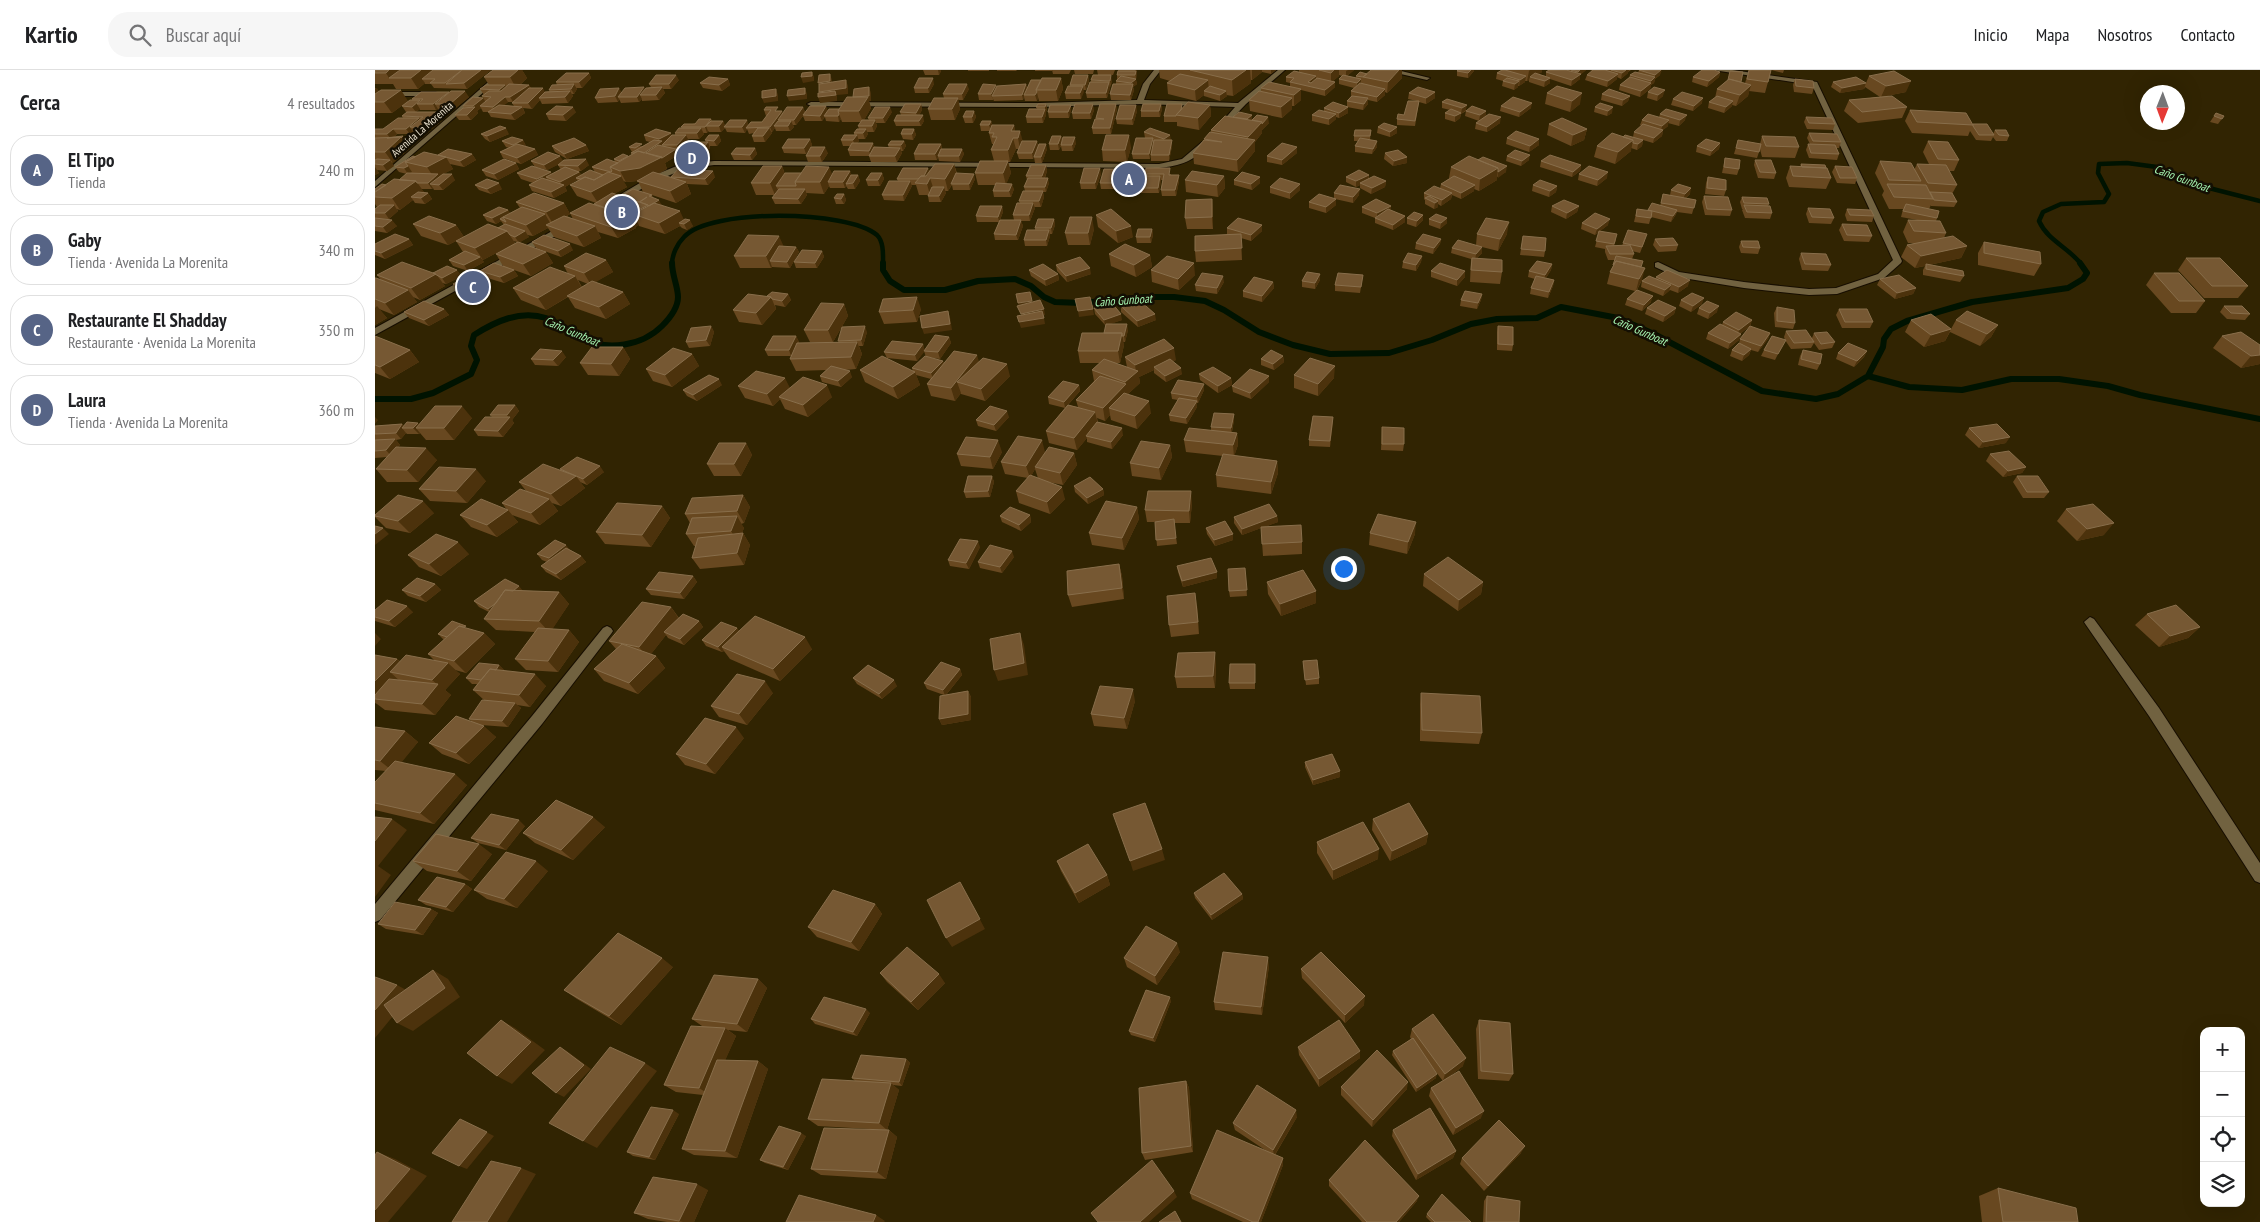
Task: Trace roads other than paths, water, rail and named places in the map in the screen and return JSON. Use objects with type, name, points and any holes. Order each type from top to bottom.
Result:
[{"type":"street","name":"Avenida La Morenita","points":[[375,185],[506,70]]},
{"type":"street","points":[[1140,102],[1147,84],[1158,70]]},
{"type":"street","points":[[1215,134],[1240,105],[1283,70]]},
{"type":"street","points":[[1386,70],[1427,78]]},
{"type":"street","points":[[1658,265],[1687,276],[1809,292],[1837,291],[1881,276],[1898,261],[1815,83],[1717,70]]},
{"type":"street","points":[[375,94],[441,94]]},
{"type":"street","points":[[470,94],[480,94]]},
{"type":"street","points":[[811,104],[1040,105],[1140,102],[1240,105]]},
{"type":"street","points":[[610,203],[653,179],[682,167],[714,163],[1159,166],[1181,164],[1195,156],[1208,141]]},
{"type":"street","points":[[375,332],[577,221]]},
{"type":"street","points":[[2090,622],[2153,712],[2260,876]]},
{"type":"street","points":[[375,915],[537,720],[607,631]]},
{"type":"waterway","name":"Caño Gunboat","points":[[2081,264],[2048,234],[2039,221],[2043,212],[2061,204],[2104,202],[2109,194],[2098,173],[2099,164],[2127,163],[2157,167],[2201,186],[2260,201]]},
{"type":"waterway","name":"Caño Gunboat","points":[[672,263],[679,243],[684,237],[699,228],[721,221],[749,217],[810,217],[861,227],[877,235],[883,249],[883,270],[890,281],[904,290],[945,290],[978,281],[1015,279],[1031,286],[1044,297],[1055,302],[1082,303],[1145,297],[1174,297],[1205,301],[1224,310],[1259,332],[1293,345],[1330,354],[1389,353],[1432,340],[1471,324],[1497,319],[1537,318],[1561,307],[1618,318],[1654,334],[1762,391],[1816,399],[1838,394],[1868,376]]},
{"type":"waterway","name":"Caño Gunboat","points":[[375,399],[411,399],[433,393],[471,374],[477,360],[471,346],[474,335],[508,318],[527,315],[546,318],[583,339],[603,345],[624,344],[645,338],[662,326],[670,317],[678,301],[672,263]]},
{"type":"waterway","name":"Caño Gunboat","points":[[1868,376],[1883,347],[1884,339],[1891,329],[1907,321],[1972,302],[2068,288],[2083,279],[2087,273],[2080,263]]},
{"type":"waterway","name":"Caño Gunboat","points":[[1868,376],[1909,387],[1962,390],[2011,379],[2059,379],[2108,386],[2140,395],[2260,419]]},
{"type":"place","name":"Laura","points":[[692,158]]},
{"type":"place","name":"El Tipo","points":[[1129,179]]},
{"type":"place","name":"Gaby","points":[[622,212]]},
{"type":"place","name":"Restaurante El Shadday","points":[[473,287]]}]
